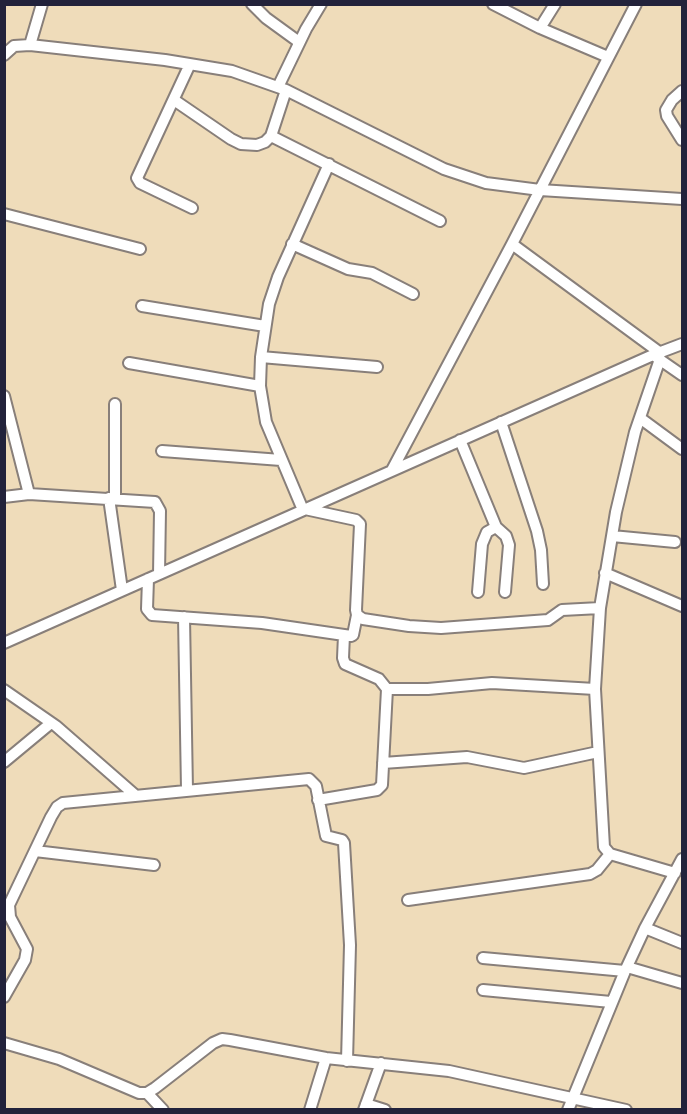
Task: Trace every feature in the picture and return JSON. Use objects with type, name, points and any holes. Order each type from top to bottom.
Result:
[{"type":"street","points":[[30,45],[42,4]]},
{"type":"street","points":[[252,4],[266,18],[300,42]]},
{"type":"street","points":[[174,100],[241,144],[257,145],[265,142],[271,136],[282,88],[300,42],[321,4]]},
{"type":"street","points":[[493,4],[540,28],[608,57]]},
{"type":"street","points":[[540,28],[555,4]]},
{"type":"street","points":[[392,470],[636,4]]},
{"type":"street","points":[[7,48],[30,45],[232,71],[282,88],[405,150],[467,178],[540,190],[682,200]]},
{"type":"street","points":[[190,64],[137,178],[140,183],[192,208]]},
{"type":"street","points":[[682,92],[672,100],[666,110],[667,116],[682,141]]},
{"type":"street","points":[[271,136],[440,221]]},
{"type":"street","points":[[304,509],[266,422],[260,386],[261,357],[269,304],[292,244],[329,164]]},
{"type":"street","points":[[4,214],[140,249]]},
{"type":"street","points":[[292,244],[345,268],[372,273],[413,294]]},
{"type":"street","points":[[512,244],[682,375]]},
{"type":"street","points":[[142,306],[266,326]]},
{"type":"street","points":[[4,643],[682,344]]},
{"type":"street","points":[[657,356],[625,469],[605,573],[600,609],[596,689],[598,753],[604,847],[610,854],[675,873]]},
{"type":"street","points":[[261,357],[377,367]]},
{"type":"street","points":[[129,363],[260,386]]},
{"type":"street","points":[[4,396],[29,494]]},
{"type":"street","points":[[115,404],[112,498],[122,590]]},
{"type":"street","points":[[640,418],[682,448]]},
{"type":"street","points":[[501,422],[537,531],[541,550],[543,585]]},
{"type":"street","points":[[460,440],[496,527],[506,536],[509,545],[505,592]]},
{"type":"street","points":[[162,451],[281,460]]},
{"type":"street","points":[[4,497],[29,494],[151,500],[158,504],[160,511],[159,574]]},
{"type":"street","points":[[148,579],[148,612],[152,615],[262,623],[352,636],[357,615],[360,524],[356,520],[304,509]]},
{"type":"street","points":[[478,592],[482,544],[487,532],[496,527]]},
{"type":"street","points":[[612,536],[675,542]]},
{"type":"street","points":[[605,573],[682,606]]},
{"type":"street","points":[[357,615],[363,619],[375,621],[441,628],[548,620],[562,610],[600,609]]},
{"type":"street","points":[[184,617],[187,790]]},
{"type":"street","points":[[318,800],[379,790],[382,785],[387,689],[379,679],[345,664],[344,635]]},
{"type":"street","points":[[387,689],[428,689],[496,683],[596,689]]},
{"type":"street","points":[[4,690],[51,723],[135,795]]},
{"type":"street","points":[[4,762],[51,723]]},
{"type":"street","points":[[383,763],[472,757],[524,768],[598,753]]},
{"type":"street","points":[[4,997],[25,960],[27,949],[8,909],[54,812],[63,803],[309,779],[316,786],[326,836],[342,840],[344,843],[350,945],[347,1061]]},
{"type":"street","points":[[36,851],[154,865]]},
{"type":"street","points":[[408,900],[590,874],[597,870],[610,854]]},
{"type":"street","points":[[569,1104],[626,969],[682,859]]},
{"type":"street","points":[[645,928],[682,942]]},
{"type":"street","points":[[483,958],[626,969],[682,984]]},
{"type":"street","points":[[483,990],[611,1002]]},
{"type":"street","points":[[147,1093],[205,1048],[222,1039],[347,1061],[449,1071],[569,1104],[626,1110]]},
{"type":"street","points":[[4,1043],[59,1059],[132,1091],[147,1093],[163,1110]]},
{"type":"street","points":[[310,1110],[326,1058]]},
{"type":"street","points":[[381,1063],[365,1107],[385,1110]]}]
